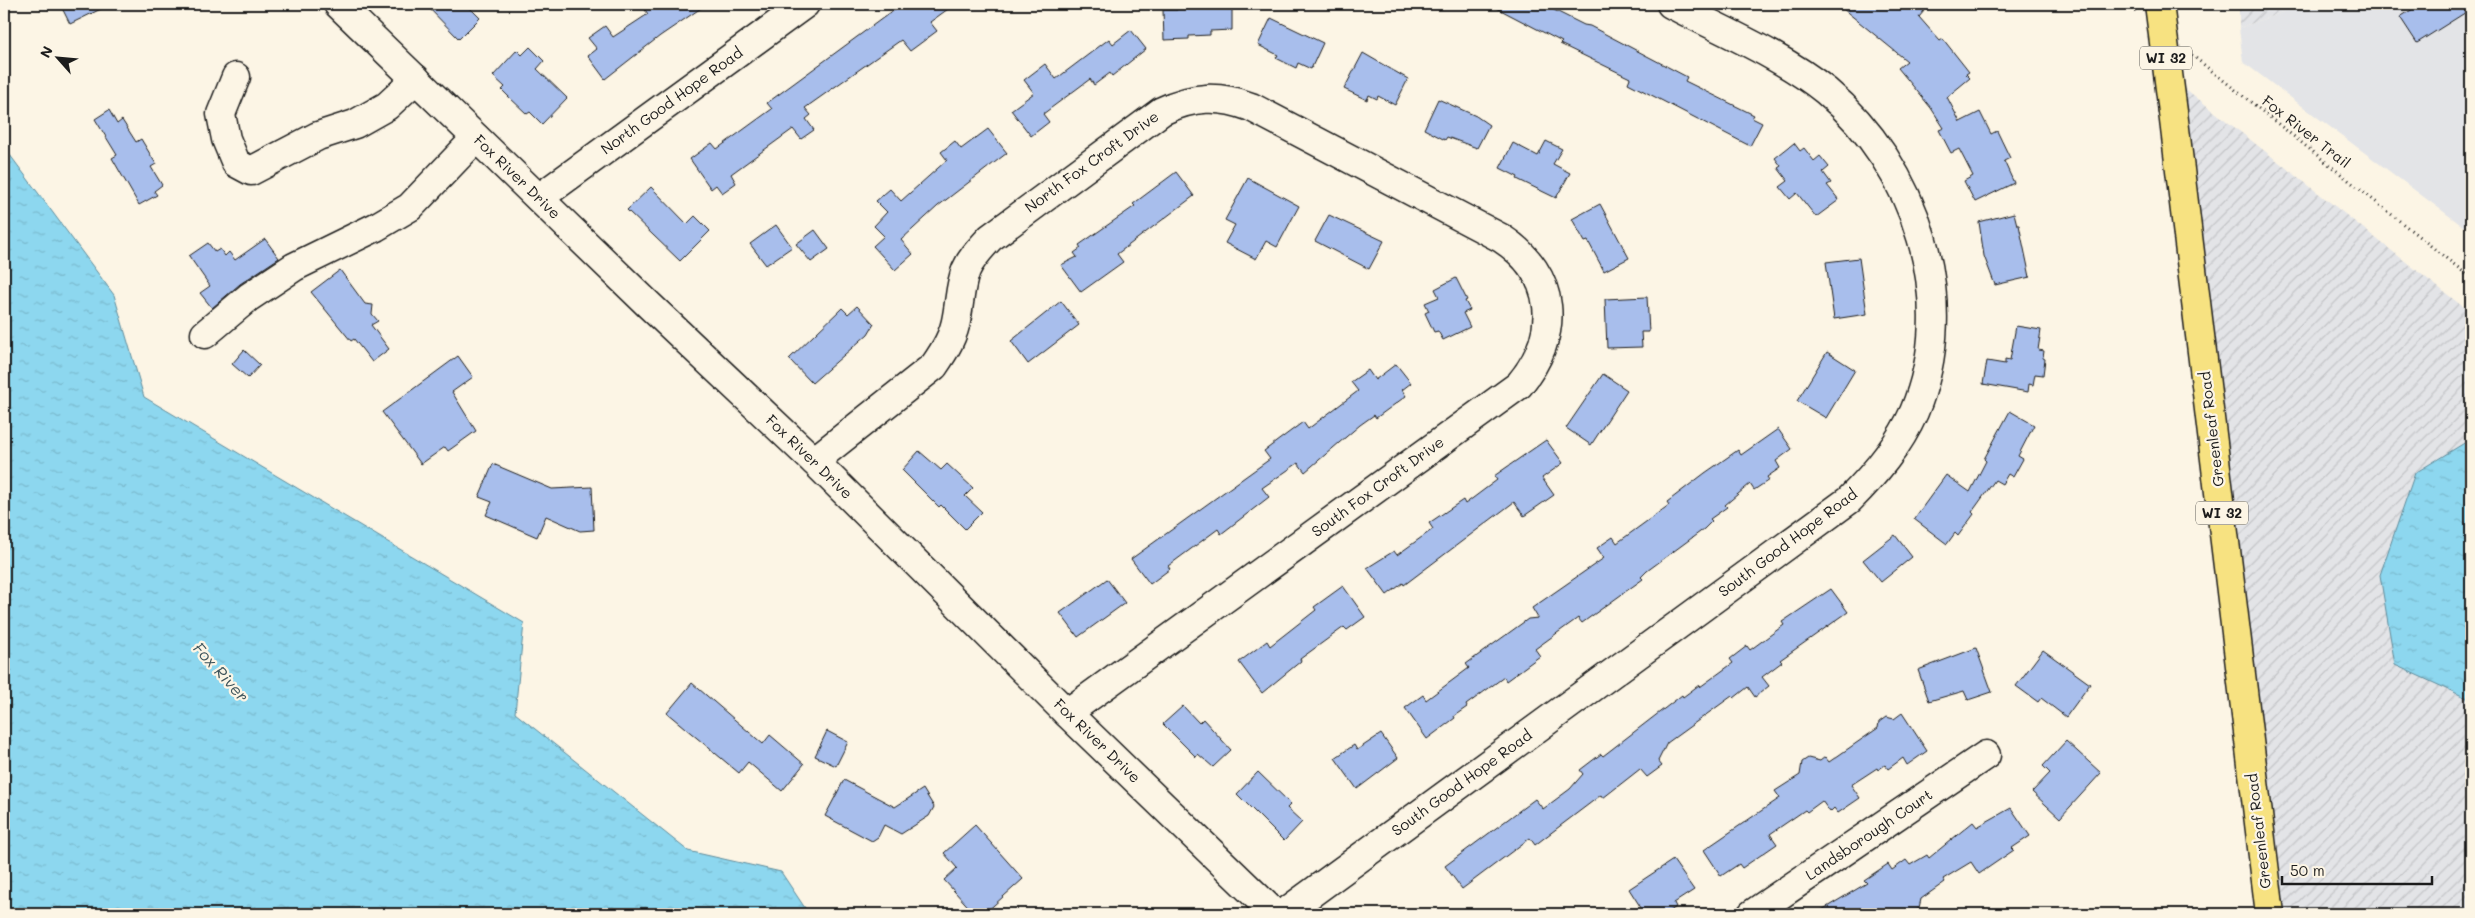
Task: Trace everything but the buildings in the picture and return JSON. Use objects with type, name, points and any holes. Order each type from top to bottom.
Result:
[{"type":"main road","name":"Greenleaf Road","points":[[2151,10],[2173,112],[2270,914]]},
{"type":"street","name":"Fox River Drive","points":[[338,4],[814,461],[1067,713],[1275,914]]},
{"type":"street","name":"North Good Hope Road","points":[[538,198],[805,4]]},
{"type":"street","name":"South Good Hope Road","points":[[1283,914],[1849,500],[1873,476],[1896,446],[1914,412],[1924,380],[1932,343],[1933,318],[1930,278],[1923,242],[1898,178],[1875,143],[1850,114],[1826,91],[1792,68],[1672,4]]},
{"type":"street","points":[[236,77],[221,114],[226,139],[236,163],[251,172],[318,136],[355,124],[387,106],[416,79]]},
{"type":"street","name":"North Fox Croft Drive","points":[[814,461],[934,366],[946,350],[952,335],[957,317],[960,289],[967,268],[976,253],[990,238],[1162,111],[1177,103],[1211,97],[1233,100],[1251,107],[1467,220]]},
{"type":"street","points":[[205,334],[249,297],[294,266],[376,227],[410,207],[476,138]]},
{"type":"street","name":"South Fox Croft Drive","points":[[1067,713],[1519,385],[1532,370],[1541,351],[1548,322],[1546,300],[1540,281],[1533,268],[1511,244],[1467,220]]},
{"type":"street","name":"Landsborough Court","points":[[1752,914],[1986,756]]},
{"type":"path","points":[[2127,4],[2151,10]]},
{"type":"path","name":"Fox River Trail","points":[[2186,51],[2471,278]]},
{"type":"shaded area","points":[[2239,4],[2305,4],[2239,28]]},
{"type":"shaded area","points":[[2305,4],[2471,4],[2471,216],[2464,227],[2243,62],[2239,28]]},
{"type":"shaded area","points":[[2169,76],[2471,313],[2471,914],[2270,914]]},
{"type":"water","name":"Fox River","points":[[4,147],[114,295],[144,397],[524,623],[515,713],[688,851],[781,872],[809,914],[4,914]]},
{"type":"water","points":[[2471,439],[2471,700],[2395,665],[2380,575],[2415,473]]}]
